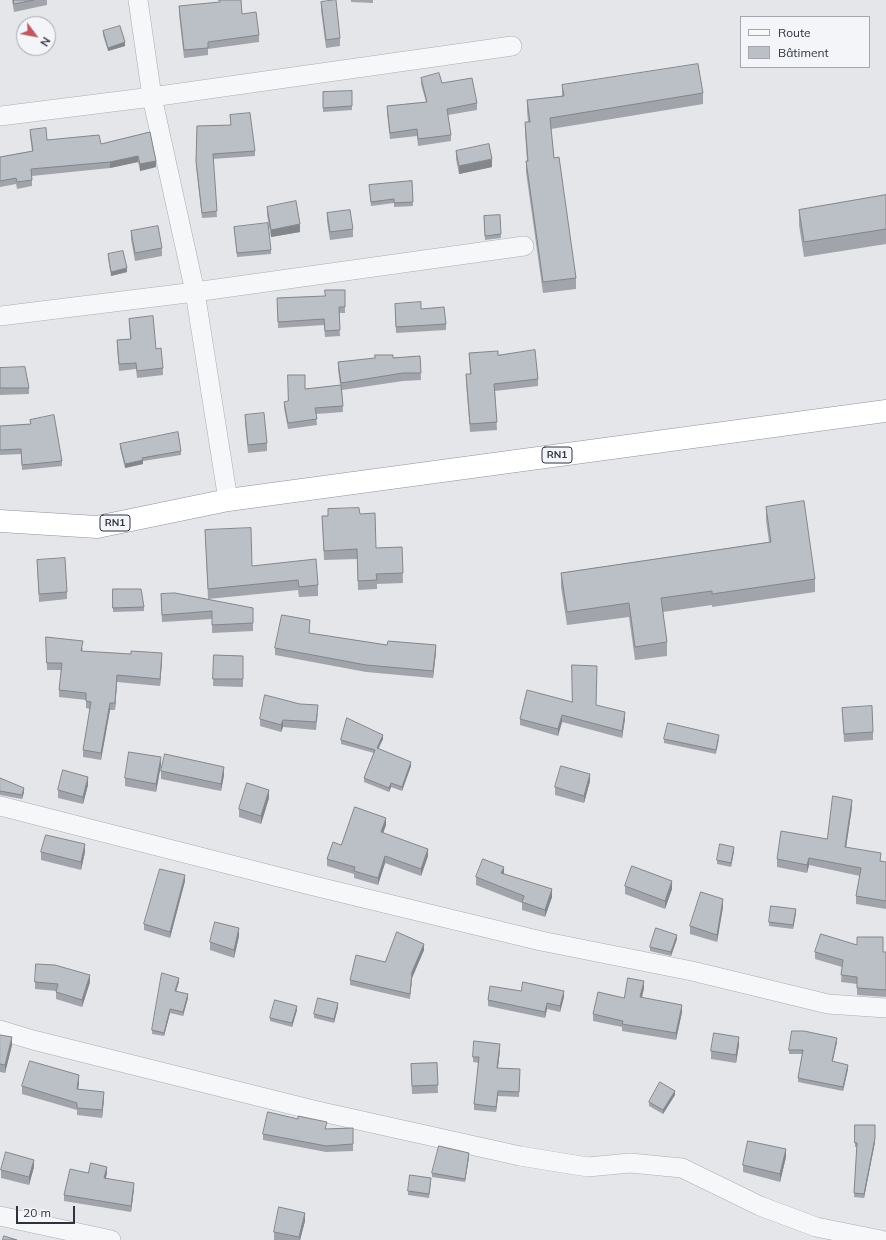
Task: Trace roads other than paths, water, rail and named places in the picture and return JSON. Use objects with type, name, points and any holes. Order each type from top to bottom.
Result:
[{"type":"highway","name":"RN1","points":[[0,521],[97,527],[228,500],[886,411]]},
{"type":"street","points":[[138,0],[152,97],[195,292],[228,500]]},
{"type":"street","points":[[0,116],[152,97],[512,46]]},
{"type":"street","points":[[0,316],[195,292],[524,246]]},
{"type":"street","points":[[0,806],[310,885],[542,941],[692,971],[828,1004],[886,1008]]},
{"type":"street","points":[[0,1030],[33,1040],[313,1110],[520,1156],[588,1167],[630,1163],[682,1168],[760,1206],[816,1227],[881,1240]]},
{"type":"street","points":[[0,1216],[111,1240]]}]
